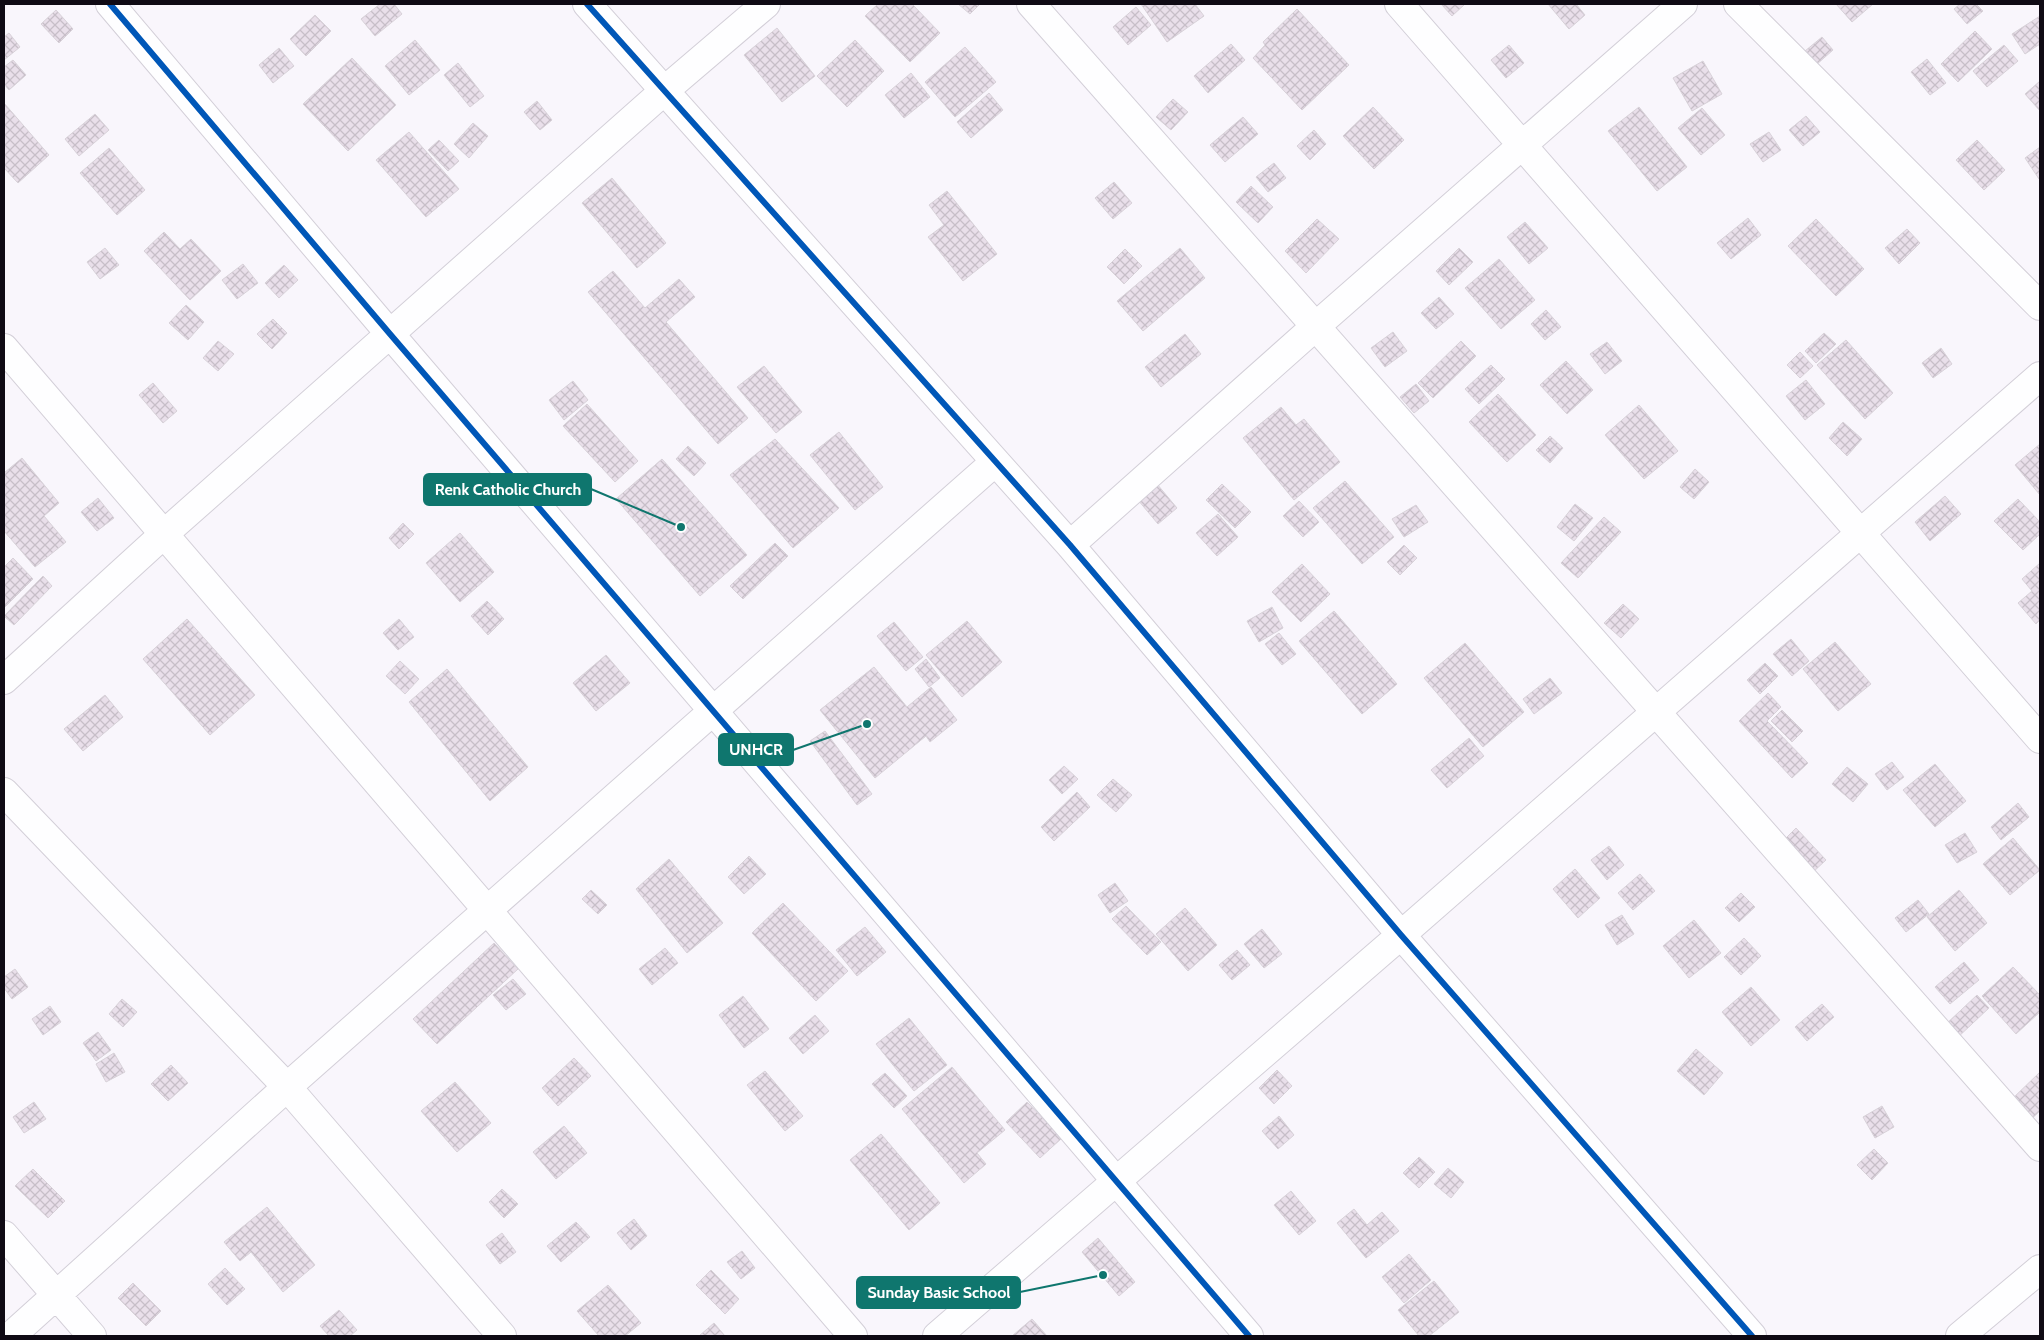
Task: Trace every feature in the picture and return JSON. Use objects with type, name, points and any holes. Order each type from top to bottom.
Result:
[{"type":"street","points":[[110,4],[712,712],[1249,1336]]},
{"type":"street","points":[[587,4],[1070,545],[1400,935],[1752,1336]]},
{"type":"street","points":[[4,680],[164,534],[664,90],[766,4]]},
{"type":"street","points":[[1031,4],[2040,1147]]},
{"type":"street","points":[[1399,4],[2040,739]]},
{"type":"street","points":[[1070,545],[1683,4]]},
{"type":"street","points":[[1738,4],[2040,306]]},
{"type":"street","points":[[4,348],[854,1336]]},
{"type":"street","points":[[937,1336],[1657,712],[2040,376]]},
{"type":"street","points":[[11,1336],[287,1087],[995,462]]},
{"type":"street","points":[[4,792],[287,1087],[502,1336]]},
{"type":"street","points":[[4,1235],[92,1336]]},
{"type":"street","points":[[1960,1336],[2040,1269]]},
{"type":"building","points":[[380,4],[394,4],[402,14],[375,36],[361,19]]},
{"type":"building","points":[[878,4],[912,4],[940,33],[910,62],[865,16]]},
{"type":"building","points":[[958,4],[980,4],[970,14]]},
{"type":"building","points":[[1141,4],[1195,4],[1204,16],[1167,42]]},
{"type":"building","points":[[1441,4],[1465,4],[1452,16]]},
{"type":"building","points":[[1548,4],[1576,4],[1585,15],[1569,29]]},
{"type":"building","points":[[1836,4],[1873,4],[1852,22]]},
{"type":"building","points":[[1960,4],[1976,4],[1983,11],[1967,24],[1954,9]]},
{"type":"building","points":[[1136,7],[1151,25],[1128,45],[1113,27]]},
{"type":"building","points":[[1297,9],[1349,65],[1302,110],[1253,58],[1265,45],[1263,42]]},
{"type":"building","points":[[56,10],[73,29],[59,43],[41,24]]},
{"type":"building","points":[[315,15],[331,31],[306,56],[290,39]]},
{"type":"building","points":[[2040,16],[2040,44],[2025,54],[2012,34]]},
{"type":"building","points":[[777,28],[815,76],[782,102],[744,55]]},
{"type":"building","points":[[1975,31],[1992,49],[1958,82],[1941,64]]},
{"type":"building","points":[[9,33],[20,47],[4,60],[4,37]]},
{"type":"building","points":[[1822,37],[1833,50],[1816,65],[1805,51]]},
{"type":"building","points":[[415,40],[440,70],[409,95],[385,66]]},
{"type":"building","points":[[855,40],[884,71],[847,107],[817,76]]},
{"type":"building","points":[[1231,44],[1245,60],[1208,93],[1194,76]]},
{"type":"building","points":[[1509,45],[1524,63],[1506,78],[1491,60]]},
{"type":"building","points":[[2004,45],[2018,61],[1987,87],[1973,71]]},
{"type":"building","points":[[965,47],[996,82],[955,117],[925,82]]},
{"type":"building","points":[[279,48],[294,66],[273,83],[259,65]]},
{"type":"building","points":[[352,58],[396,105],[348,151],[303,104]]},
{"type":"building","points":[[1927,59],[1946,83],[1930,95],[1911,72]]},
{"type":"building","points":[[13,60],[26,75],[9,90],[4,84],[4,67]]},
{"type":"building","points":[[1703,61],[1722,94],[1692,111],[1673,78]]},
{"type":"building","points":[[458,63],[484,96],[470,107],[444,75]]},
{"type":"building","points":[[911,73],[930,97],[904,118],[885,95]]},
{"type":"building","points":[[2040,81],[2040,111],[2025,94]]},
{"type":"building","points":[[989,93],[1003,110],[971,138],[957,122]]},
{"type":"building","points":[[1173,99],[1188,112],[1171,130],[1156,117]]},
{"type":"building","points":[[537,101],[552,120],[540,130],[524,112]]},
{"type":"building","points":[[4,103],[49,155],[18,183],[4,168]]},
{"type":"building","points":[[1373,107],[1404,140],[1374,169],[1343,136]]},
{"type":"building","points":[[1639,107],[1687,167],[1657,191],[1608,131]]},
{"type":"building","points":[[1702,108],[1725,135],[1701,155],[1678,128]]},
{"type":"building","points":[[95,114],[109,130],[79,156],[65,139]]},
{"type":"building","points":[[1806,116],[1820,132],[1803,146],[1789,130]]},
{"type":"building","points":[[1243,117],[1258,134],[1225,162],[1210,145]]},
{"type":"building","points":[[473,123],[488,136],[469,158],[454,144]]},
{"type":"building","points":[[1314,130],[1326,144],[1310,160],[1297,146]]},
{"type":"building","points":[[409,132],[459,189],[426,217],[376,160]]},
{"type":"building","points":[[1769,132],[1781,150],[1763,162],[1750,144]]},
{"type":"building","points":[[439,140],[459,161],[448,171],[428,150]]},
{"type":"building","points":[[1977,140],[2005,170],[1984,190],[1956,160]]},
{"type":"building","points":[[2040,147],[2040,178],[2039,179],[2025,158]]},
{"type":"building","points":[[109,148],[145,190],[117,215],[80,173]]},
{"type":"building","points":[[1274,163],[1286,178],[1268,192],[1256,177]]},
{"type":"building","points":[[612,178],[666,243],[637,268],[582,203]]},
{"type":"building","points":[[1114,182],[1132,203],[1113,219],[1095,198]]},
{"type":"building","points":[[1251,186],[1273,207],[1258,223],[1236,202]]},
{"type":"building","points":[[947,191],[997,254],[963,281],[928,237],[944,225],[929,205]]},
{"type":"building","points":[[1748,218],[1761,235],[1731,259],[1717,243]]},
{"type":"building","points":[[1317,219],[1339,239],[1306,273],[1285,251]]},
{"type":"building","points":[[1816,219],[1864,269],[1836,296],[1788,246]]},
{"type":"building","points":[[1525,222],[1548,248],[1529,264],[1507,237]]},
{"type":"building","points":[[1907,229],[1920,243],[1899,264],[1885,248]]},
{"type":"building","points":[[164,232],[180,249],[191,239],[221,271],[190,300],[144,251]]},
{"type":"building","points":[[105,248],[119,265],[100,279],[87,262]]},
{"type":"building","points":[[1180,248],[1205,278],[1143,331],[1117,301]]},
{"type":"building","points":[[1459,248],[1473,262],[1449,285],[1436,271]]},
{"type":"building","points":[[1125,249],[1142,266],[1124,284],[1107,267]]},
{"type":"building","points":[[1499,259],[1535,300],[1501,329],[1465,288]]},
{"type":"building","points":[[243,264],[258,283],[237,299],[222,280]]},
{"type":"building","points":[[284,265],[298,280],[279,298],[265,283]]},
{"type":"building","points":[[613,271],[645,308],[679,279],[695,297],[666,322],[748,418],[718,444],[588,292]]},
{"type":"building","points":[[1439,297],[1454,314],[1436,329],[1421,313]]},
{"type":"building","points":[[186,305],[204,322],[188,340],[169,323]]},
{"type":"building","points":[[1546,310],[1561,327],[1545,340],[1531,324]]},
{"type":"building","points":[[273,319],[287,333],[272,349],[257,334]]},
{"type":"building","points":[[1393,332],[1407,351],[1385,367],[1371,348]]},
{"type":"building","points":[[1824,333],[1836,344],[1816,363],[1805,351]]},
{"type":"building","points":[[1185,334],[1201,354],[1161,387],[1145,367]]},
{"type":"building","points":[[1846,340],[1893,393],[1865,419],[1817,365]]},
{"type":"building","points":[[218,341],[234,354],[218,371],[203,358]]},
{"type":"building","points":[[1461,341],[1476,356],[1433,398],[1418,383]]},
{"type":"building","points":[[1607,342],[1622,361],[1605,374],[1590,354]]},
{"type":"building","points":[[1941,348],[1952,364],[1933,378],[1922,363]]},
{"type":"building","points":[[1800,352],[1813,366],[1800,378],[1787,365]]},
{"type":"building","points":[[1566,361],[1593,390],[1567,414],[1540,385]]},
{"type":"building","points":[[1491,365],[1505,379],[1479,404],[1465,389]]},
{"type":"building","points":[[764,366],[802,412],[776,433],[737,387]]},
{"type":"building","points":[[1806,380],[1825,404],[1805,420],[1786,396]]},
{"type":"building","points":[[573,381],[588,400],[564,420],[549,400]]},
{"type":"building","points":[[153,383],[177,411],[163,423],[139,395]]},
{"type":"building","points":[[1416,384],[1429,401],[1414,413],[1400,397]]},
{"type":"building","points":[[1498,394],[1536,435],[1507,462],[1469,422]]},
{"type":"building","points":[[587,404],[638,461],[615,482],[563,426]]},
{"type":"building","points":[[1639,405],[1678,451],[1644,479],[1605,435]]},
{"type":"building","points":[[1281,407],[1296,425],[1304,419],[1340,462],[1294,500],[1243,438]]},
{"type":"building","points":[[1843,422],[1862,439],[1847,456],[1829,438]]},
{"type":"building","points":[[839,432],[883,487],[855,510],[810,455]]},
{"type":"building","points":[[1550,436],[1563,448],[1550,463],[1536,450]]},
{"type":"building","points":[[775,439],[839,508],[793,548],[730,475]]},
{"type":"building","points":[[2040,444],[2040,495],[2015,465]]},
{"type":"building","points":[[688,446],[706,463],[694,476],[676,459]]},
{"type":"building","points":[[22,458],[59,503],[44,516],[66,542],[35,567],[4,531],[4,473]]},
{"type":"building","points":[[662,459],[747,555],[700,596],[616,499]]},
{"type":"building","points":[[1695,469],[1709,482],[1694,499],[1680,487]]},
{"type":"building","points":[[1152,478],[1177,508],[1158,524],[1133,494]]},
{"type":"building","points":[[1345,481],[1394,537],[1362,564],[1313,508]]},
{"type":"building","points":[[1222,484],[1251,512],[1235,528],[1206,500]]},
{"type":"building","points":[[1945,496],[1961,514],[1930,541],[1915,522]]},
{"type":"building","points":[[98,498],[114,518],[97,531],[81,512]]},
{"type":"building","points":[[2018,499],[2040,522],[2040,534],[2023,550],[1994,521]]},
{"type":"building","points":[[1299,501],[1319,522],[1303,537],[1283,516]]},
{"type":"building","points":[[1575,504],[1593,518],[1574,541],[1557,527]]},
{"type":"building","points":[[1416,505],[1428,522],[1404,537],[1392,519]]},
{"type":"building","points":[[1218,514],[1238,537],[1217,556],[1196,533]]},
{"type":"building","points":[[1604,517],[1621,532],[1578,578],[1561,563]]},
{"type":"building","points":[[403,523],[414,534],[399,549],[389,538]]},
{"type":"building","points":[[460,533],[494,572],[460,602],[426,563]]},
{"type":"building","points":[[775,543],[788,556],[743,599],[730,586]]},
{"type":"building","points":[[1404,545],[1417,558],[1400,575],[1387,562]]},
{"type":"building","points":[[13,558],[33,579],[4,608],[4,567]]},
{"type":"building","points":[[2040,563],[2040,623],[2039,621],[2036,624],[2018,603],[2032,591],[2022,579]]},
{"type":"building","points":[[1302,564],[1330,594],[1301,622],[1272,592]]},
{"type":"building","points":[[43,576],[52,586],[14,625],[4,616]]},
{"type":"building","points":[[487,601],[504,619],[488,635],[471,616]]},
{"type":"building","points":[[1623,604],[1639,619],[1621,638],[1604,623]]},
{"type":"building","points":[[1272,607],[1283,628],[1259,642],[1247,621]]},
{"type":"building","points":[[1334,611],[1397,684],[1362,714],[1299,641]]},
{"type":"building","points":[[187,619],[255,695],[210,735],[143,659]]},
{"type":"building","points":[[399,619],[414,637],[398,650],[383,633]]},
{"type":"building","points":[[967,621],[1002,662],[962,697],[926,655]]},
{"type":"building","points":[[894,622],[923,657],[906,671],[877,636]]},
{"type":"building","points":[[1279,633],[1296,654],[1282,665],[1265,644]]},
{"type":"building","points":[[1791,639],[1809,661],[1792,676],[1773,654]]},
{"type":"building","points":[[1835,642],[1871,684],[1838,711],[1803,669]]},
{"type":"building","points":[[1465,643],[1524,712],[1483,747],[1424,678]]},
{"type":"building","points":[[606,655],[630,683],[596,711],[573,683]]},
{"type":"building","points":[[926,659],[940,678],[929,687],[915,669]]},
{"type":"building","points":[[400,661],[419,679],[405,694],[386,676]]},
{"type":"building","points":[[1765,663],[1778,676],[1760,694],[1747,680]]},
{"type":"building","points":[[874,667],[907,707],[931,687],[957,720],[930,742],[926,736],[875,778],[820,710]]},
{"type":"building","points":[[447,669],[528,767],[490,801],[409,702]]},
{"type":"building","points":[[1550,678],[1562,693],[1534,714],[1523,699]]},
{"type":"building","points":[[1768,693],[1781,707],[1767,721],[1808,763],[1792,778],[1739,721]]},
{"type":"building","points":[[105,695],[123,717],[83,751],[64,729]]},
{"type":"building","points":[[1782,710],[1803,731],[1792,742],[1771,721]]},
{"type":"building","points":[[825,731],[872,794],[857,805],[810,741]]},
{"type":"building","points":[[1469,738],[1484,756],[1447,788],[1431,770]]},
{"type":"building","points":[[1892,762],[1904,777],[1887,790],[1875,774]]},
{"type":"building","points":[[1935,764],[1966,801],[1935,827],[1903,790]]},
{"type":"building","points":[[1064,766],[1078,779],[1062,794],[1049,780]]},
{"type":"building","points":[[1847,767],[1868,784],[1853,802],[1832,784]]},
{"type":"building","points":[[1113,779],[1132,795],[1116,812],[1097,795]]},
{"type":"building","points":[[1077,792],[1090,807],[1054,841],[1041,827]]},
{"type":"building","points":[[2018,803],[2029,817],[2001,840],[1991,827]]},
{"type":"building","points":[[1796,828],[1826,860],[1812,873],[1783,841]]},
{"type":"building","points":[[1965,833],[1977,852],[1957,863],[1945,845]]},
{"type":"building","points":[[2013,838],[2040,870],[2010,895],[1983,864]]},
{"type":"building","points":[[1609,846],[1624,865],[1607,880],[1591,860]]},
{"type":"building","points":[[749,856],[766,874],[744,894],[728,877]]},
{"type":"building","points":[[669,859],[723,923],[687,953],[636,889]]},
{"type":"building","points":[[1575,869],[1600,898],[1578,918],[1553,889]]},
{"type":"building","points":[[1640,874],[1655,891],[1633,910],[1618,893]]},
{"type":"building","points":[[1115,883],[1128,901],[1110,913],[1098,895]]},
{"type":"building","points":[[591,890],[607,905],[598,914],[582,899]]},
{"type":"building","points":[[1959,890],[1987,923],[1955,951],[1927,917]]},
{"type":"building","points":[[1741,893],[1755,907],[1739,922],[1725,908]]},
{"type":"building","points":[[1918,900],[1929,914],[1906,932],[1895,918]]},
{"type":"building","points":[[783,903],[848,971],[816,1001],[752,933]]},
{"type":"building","points":[[1126,906],[1161,942],[1147,955],[1112,919]]},
{"type":"building","points":[[1185,908],[1217,945],[1188,971],[1156,934]]},
{"type":"building","points":[[1622,915],[1634,934],[1617,945],[1605,925]]},
{"type":"building","points":[[1694,920],[1721,953],[1689,978],[1663,946]]},
{"type":"building","points":[[865,927],[886,952],[857,976],[836,950]]},
{"type":"building","points":[[1262,929],[1282,954],[1264,968],[1244,944]]},
{"type":"building","points":[[1744,938],[1761,956],[1741,975],[1724,957]]},
{"type":"building","points":[[494,943],[518,969],[437,1044],[413,1019]]},
{"type":"building","points":[[665,948],[678,963],[652,985],[639,969]]},
{"type":"building","points":[[1237,950],[1250,965],[1232,980],[1219,965]]},
{"type":"building","points":[[1964,962],[1979,980],[1950,1004],[1935,987]]},
{"type":"building","points":[[2013,967],[2040,995],[2040,1012],[2016,1034],[1982,996]]},
{"type":"building","points":[[15,969],[28,987],[12,999],[4,988],[4,977]]},
{"type":"building","points":[[513,979],[526,994],[506,1010],[493,995]]},
{"type":"building","points":[[1751,987],[1780,1020],[1751,1046],[1722,1012]]},
{"type":"building","points":[[1977,995],[1989,1008],[1956,1039],[1944,1026]]},
{"type":"building","points":[[743,996],[769,1029],[744,1048],[719,1015]]},
{"type":"building","points":[[122,999],[137,1012],[123,1027],[109,1014]]},
{"type":"building","points":[[1822,1004],[1834,1017],[1807,1041],[1795,1027]]},
{"type":"building","points":[[50,1006],[61,1022],[43,1035],[32,1019]]},
{"type":"building","points":[[815,1015],[829,1031],[803,1054],[789,1038]]},
{"type":"building","points":[[909,1018],[947,1065],[914,1091],[876,1044]]},
{"type":"building","points":[[98,1032],[111,1050],[96,1061],[83,1043]]},
{"type":"building","points":[[1696,1049],[1723,1073],[1704,1095],[1677,1071]]},
{"type":"building","points":[[114,1053],[125,1072],[106,1082],[96,1064]]},
{"type":"building","points":[[574,1058],[591,1076],[558,1106],[542,1088]]},
{"type":"building","points":[[171,1065],[188,1083],[168,1101],[151,1084]]},
{"type":"building","points":[[952,1067],[1005,1130],[977,1153],[986,1164],[964,1183],[902,1109]]},
{"type":"building","points":[[1277,1070],[1292,1086],[1274,1104],[1259,1088]]},
{"type":"building","points":[[765,1071],[803,1116],[785,1131],[747,1085]]},
{"type":"building","points":[[2040,1072],[2040,1111],[2028,1122],[2009,1102]]},
{"type":"building","points":[[885,1073],[907,1096],[894,1108],[872,1084]]},
{"type":"building","points":[[455,1082],[491,1123],[457,1152],[421,1111]]},
{"type":"building","points":[[34,1102],[46,1119],[24,1133],[13,1117]]},
{"type":"building","points":[[1027,1102],[1062,1138],[1040,1158],[1006,1122]]},
{"type":"building","points":[[1882,1106],[1894,1127],[1875,1138],[1863,1117]]},
{"type":"building","points":[[1279,1116],[1294,1135],[1278,1149],[1262,1131]]},
{"type":"building","points":[[564,1126],[587,1153],[556,1179],[533,1152]]},
{"type":"building","points":[[881,1134],[940,1203],[909,1230],[850,1160]]},
{"type":"building","points":[[1874,1149],[1888,1163],[1872,1180],[1857,1165]]},
{"type":"building","points":[[1419,1157],[1435,1172],[1419,1188],[1403,1173]]},
{"type":"building","points":[[1448,1168],[1464,1182],[1451,1198],[1434,1184]]},
{"type":"building","points":[[33,1169],[65,1201],[48,1218],[15,1186]]},
{"type":"building","points":[[502,1189],[518,1204],[504,1218],[489,1202]]},
{"type":"building","points":[[1291,1191],[1316,1221],[1299,1235],[1274,1205]]},
{"type":"building","points":[[267,1207],[315,1265],[283,1292],[251,1252],[240,1261],[224,1242]]},
{"type":"building","points":[[1354,1209],[1367,1225],[1382,1212],[1399,1231],[1366,1258],[1337,1223]]},
{"type":"building","points":[[634,1219],[647,1236],[631,1250],[617,1233]]},
{"type":"building","points":[[576,1222],[590,1237],[561,1262],[547,1246]]},
{"type":"building","points":[[502,1233],[516,1252],[500,1264],[486,1245]]},
{"type":"building","points":[[1098,1238],[1135,1282],[1119,1296],[1082,1252]]},
{"type":"building","points":[[742,1251],[755,1268],[741,1279],[727,1262]]},
{"type":"building","points":[[1409,1254],[1431,1280],[1404,1303],[1382,1277]]},
{"type":"building","points":[[225,1268],[245,1289],[227,1305],[208,1284]]},
{"type":"building","points":[[711,1270],[739,1299],[725,1314],[696,1285]]},
{"type":"building","points":[[1434,1281],[1459,1312],[1429,1336],[1419,1336],[1398,1310]]},
{"type":"building","points":[[133,1283],[161,1311],[146,1326],[118,1298]]},
{"type":"building","points":[[608,1285],[641,1323],[625,1336],[599,1336],[577,1311]]},
{"type":"building","points":[[339,1310],[357,1330],[350,1336],[329,1336],[320,1326]]},
{"type":"building","points":[[1032,1319],[1047,1336],[1012,1336]]},
{"type":"building","points":[[714,1323],[725,1336],[699,1336]]},
{"type":"cycle path","points":[[110,4],[390,334],[1249,1336]]},
{"type":"cycle path","points":[[587,4],[1070,545],[1401,935],[1752,1336]]},
{"type":"place","name":"Renk Catholic Church","points":[[681,527]]},
{"type":"place","name":"UNHCR","points":[[867,724]]},
{"type":"place","name":"Sunday Basic School","points":[[1103,1275]]}]
